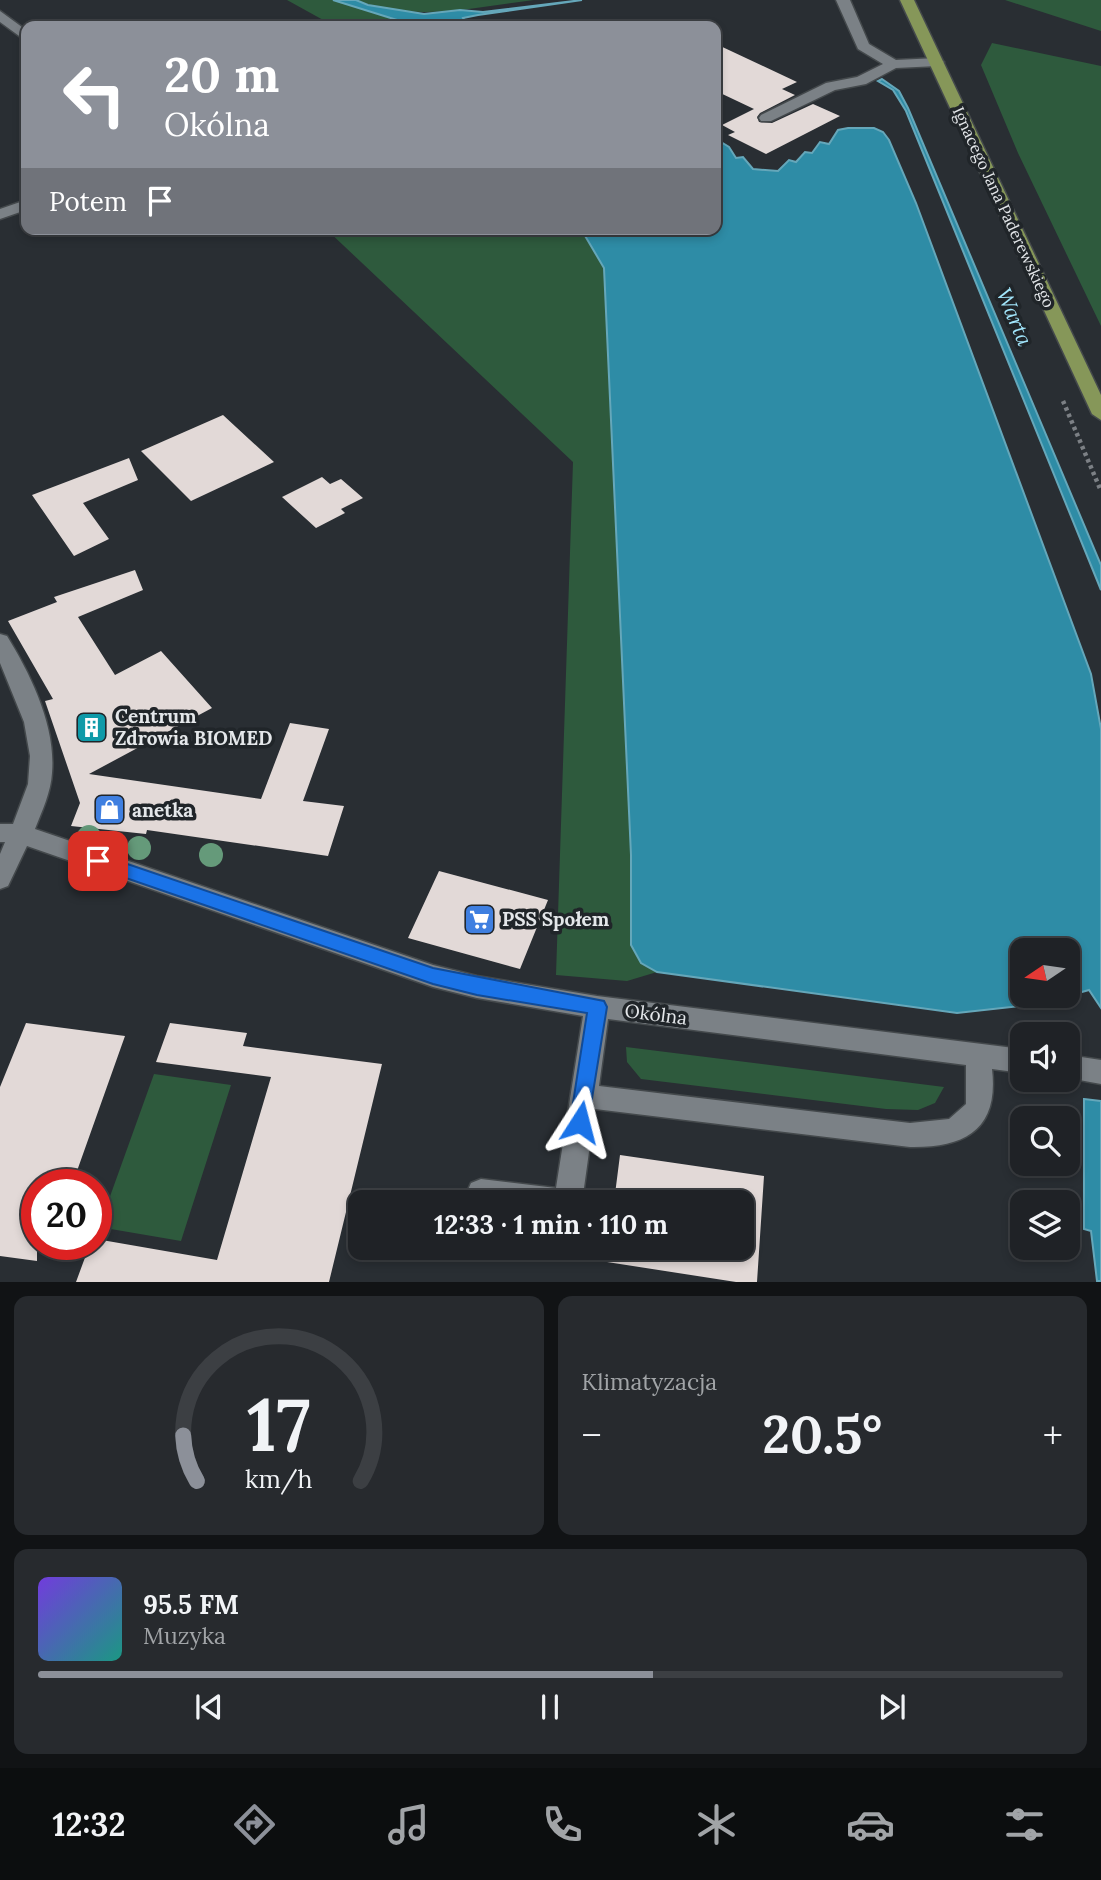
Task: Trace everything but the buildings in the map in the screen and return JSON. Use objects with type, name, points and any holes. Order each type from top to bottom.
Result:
[{"type":"main road","name":"Ignacego Jana Paderewskiego","points":[[907,0],[1101,414]]},
{"type":"street","points":[[843,0],[863,46],[889,67]]},
{"type":"street","points":[[0,15],[21,33]]},
{"type":"street","points":[[766,118],[831,86],[861,81],[889,67],[936,62]]},
{"type":"street","points":[[0,214],[21,207]]},
{"type":"street","points":[[0,640],[35,722],[41,753],[41,775],[10,834],[0,879]]},
{"type":"street","name":"Okólna","points":[[10,834],[433,976],[477,986],[597,1007],[1010,1059]]},
{"type":"street","points":[[568,1190],[597,1007]]},
{"type":"street","points":[[584,1096],[932,1136],[954,1130],[971,1120],[980,1102],[978,1055]]},
{"type":"street","points":[[1080,1069],[1101,1072]]},
{"type":"green space","points":[[287,0],[333,0],[397,20],[417,21],[325,21]]},
{"type":"green space","points":[[356,0],[534,0],[422,12],[378,7]]},
{"type":"green space","points":[[1005,0],[1101,0],[1101,31]]},
{"type":"green space","points":[[992,43],[1101,66],[1101,326],[1018,153],[981,65]]},
{"type":"green space","points":[[332,235],[585,235],[604,268],[631,855],[631,944],[641,963],[657,972],[627,981],[556,975],[573,462]]},
{"type":"green space","points":[[626,1047],[944,1087],[935,1103],[918,1110],[886,1109],[641,1079],[627,1062]]},
{"type":"green space","points":[[154,1074],[231,1085],[181,1241],[112,1229],[112,1191]]},
{"type":"water","points":[[333,0],[356,0],[368,5],[424,14],[460,10],[483,12],[582,0],[478,15],[463,18],[464,21],[397,20]]},
{"type":"water","points":[[882,79],[899,91],[908,108],[1101,565],[1101,590],[906,111],[893,90],[878,81]]},
{"type":"water","points":[[848,128],[874,128],[883,132],[889,140],[916,203],[1091,674],[1101,729],[1101,1008],[1089,990],[1080,993],[1080,938],[1010,938],[1010,1007],[957,1013],[657,972],[641,963],[631,945],[631,855],[604,268],[585,235],[721,235],[721,142],[729,147],[736,158],[743,157],[753,169],[778,171],[789,160],[796,162],[805,152],[812,153],[820,142],[829,144],[838,130]]},
{"type":"water","points":[[1084,1099],[1101,1101],[1101,1281],[1097,1281],[1091,1231],[1084,1229]]},
{"type":"place","name":"Centrum Zdrowia BIOMED","points":[[92,727]]},
{"type":"place","name":"anetka","points":[[109,810]]},
{"type":"place","name":"PSS Społem","points":[[479,919]]},
{"type":"route","points":[[98,861],[433,976],[597,1007],[580,1122]]},
{"type":"water label","name":"Warta","points":[[1014,317]]}]
